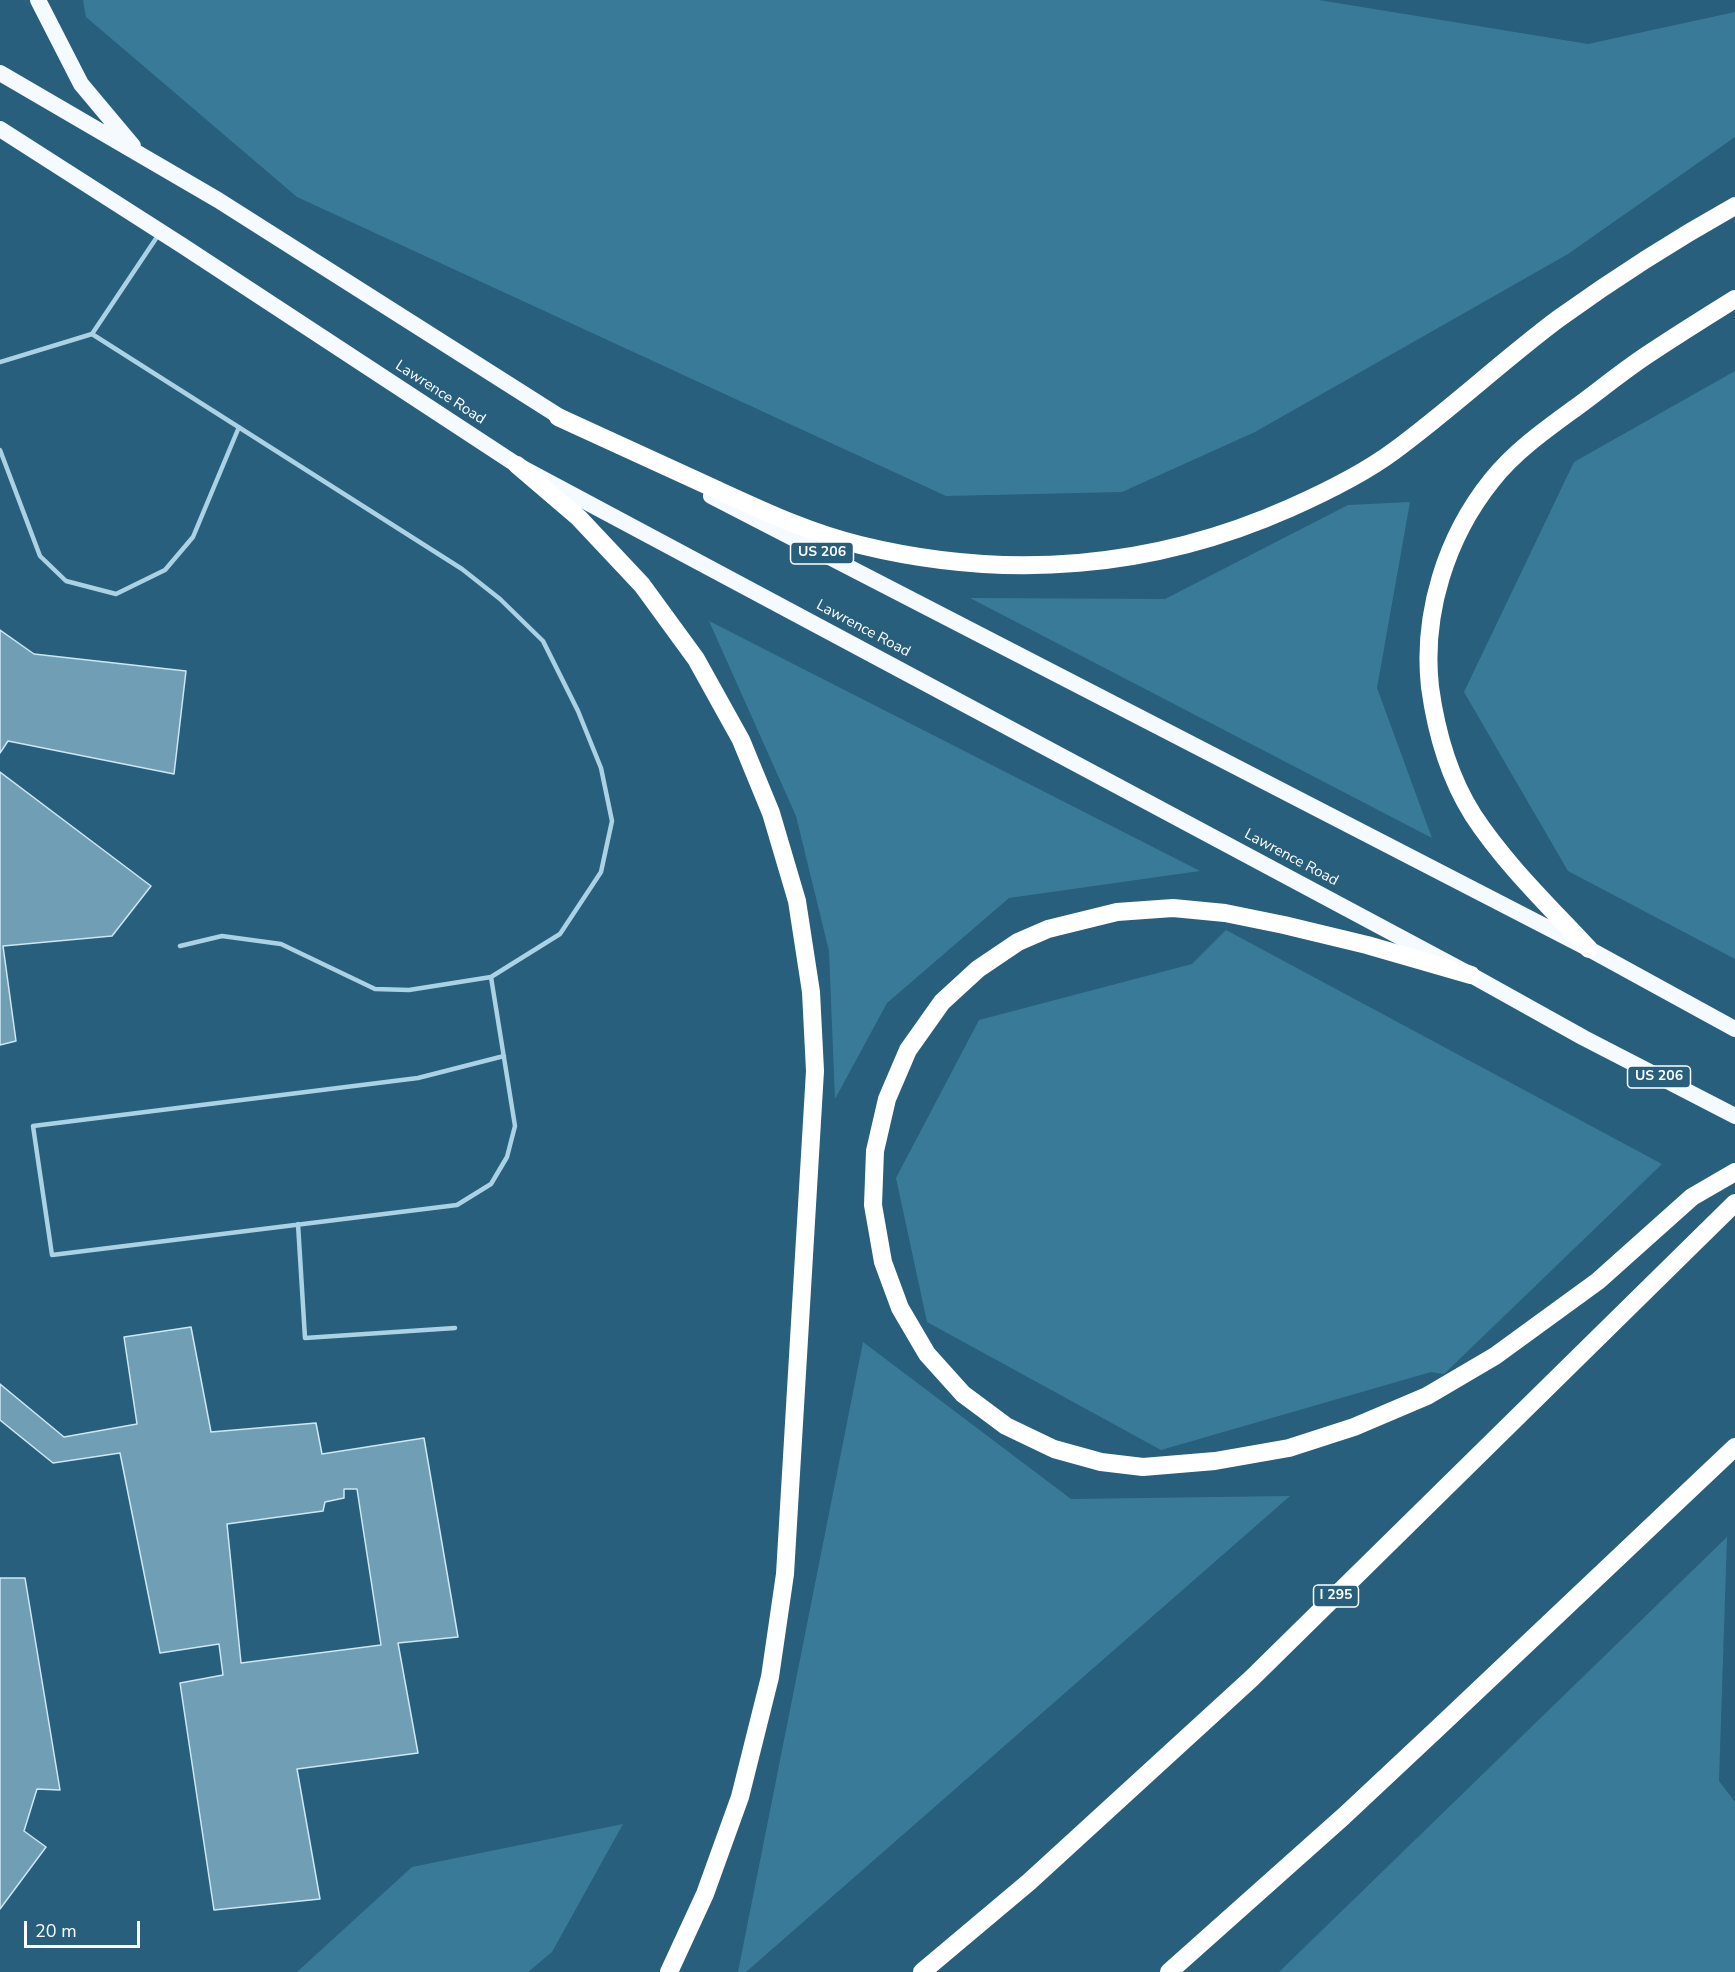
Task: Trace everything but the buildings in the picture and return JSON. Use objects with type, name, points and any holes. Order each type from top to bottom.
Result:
[{"type":"highway","points":[[38,0],[81,84],[142,156]]},
{"type":"highway","name":"US 206","points":[[0,72],[218,200],[558,417],[1589,949],[1735,1029]]},
{"type":"highway","name":"Lawrence Road","points":[[0,129],[518,465],[1471,975],[1584,1038],[1735,1116]]},
{"type":"highway","points":[[558,417],[783,520],[859,545],[937,561],[1017,566],[1096,562],[1175,549],[1251,525],[1324,493],[1392,452],[1558,319],[1677,239],[1735,206]]},
{"type":"highway","points":[[1589,949],[1504,856],[1473,814],[1449,767],[1434,717],[1428,666],[1431,617],[1442,569],[1465,520],[1492,479],[1530,441],[1646,356],[1735,298]]},
{"type":"highway","points":[[518,465],[579,518],[642,585],[696,659],[741,740],[771,813],[797,901],[811,992],[815,1071],[785,1574],[770,1677],[740,1797],[705,1894],[669,1972]]},
{"type":"highway","points":[[1471,975],[1367,945],[1284,925],[1225,913],[1173,908],[1117,912],[1048,929],[1018,942],[978,969],[942,1002],[908,1050],[886,1099],[874,1151],[873,1205],[883,1262],[900,1308],[927,1354],[963,1394],[1006,1426],[1054,1449],[1101,1462],[1143,1467],[1215,1461],[1289,1448],[1354,1427],[1427,1396],[1495,1356],[1598,1281],[1692,1197],[1735,1172]]},
{"type":"highway","name":"I 295","points":[[922,1972],[1029,1882],[1252,1678],[1735,1203]]},
{"type":"highway","points":[[1169,1972],[1344,1816],[1735,1447]]},
{"type":"lane","points":[[0,362],[92,334],[161,232]]},
{"type":"lane","points":[[92,334],[462,569],[500,599],[543,641],[578,711],[601,768],[612,821],[601,872],[560,934],[491,977],[410,990],[375,989],[282,944],[222,936],[180,946]]},
{"type":"lane","points":[[0,450],[40,556],[66,581],[116,594],[165,570],[193,537],[239,427]]},
{"type":"lane","points":[[491,977],[504,1056],[515,1126],[507,1157],[491,1184],[457,1205],[52,1255],[33,1126],[418,1078],[504,1056]]},
{"type":"lane","points":[[298,1224],[305,1338],[455,1328]]},
{"type":"shaded area","points":[[83,0],[1319,0],[1588,44],[1735,12],[1735,137],[1568,254],[1255,432],[1122,492],[946,496],[297,197],[86,17]]},
{"type":"shaded area","points":[[1735,371],[1735,959],[1568,871],[1464,692],[1574,462]]},
{"type":"shaded area","points":[[1410,502],[1377,688],[1432,838],[970,598],[1165,599],[1348,505]]},
{"type":"shaded area","points":[[709,621],[1200,871],[1009,898],[887,1003],[835,1099],[829,951],[796,816]]},
{"type":"shaded area","points":[[1226,930],[1662,1164],[1444,1374],[1431,1372],[1161,1450],[927,1322],[896,1178],[979,1020],[1192,964]]},
{"type":"shaded area","points":[[863,1342],[1071,1499],[1290,1496],[746,1972],[738,1972]]},
{"type":"shaded area","points":[[1727,1537],[1719,1781],[1735,1802],[1735,1972],[1279,1972]]},
{"type":"shaded area","points":[[623,1824],[552,1952],[528,1972],[297,1972],[412,1867]]}]
